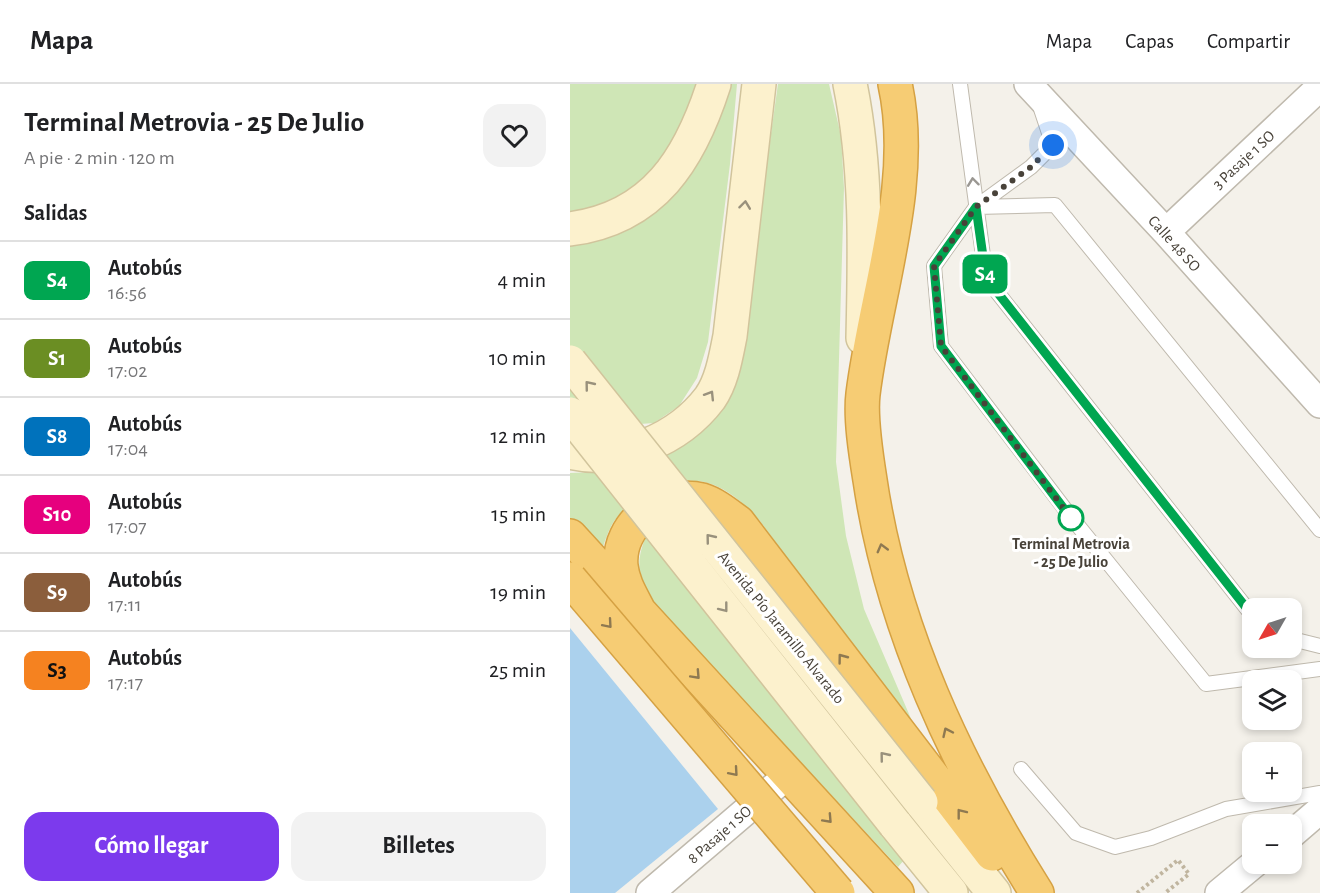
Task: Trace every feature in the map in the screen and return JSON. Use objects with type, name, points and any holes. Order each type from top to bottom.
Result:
[{"type":"highway","points":[[896,91],[901,148],[897,196],[862,396],[867,465],[876,524],[910,642],[958,756],[991,819],[1037,893]]},
{"type":"highway","points":[[642,617],[626,586],[621,566],[621,549],[627,533],[655,506],[669,501],[703,500],[721,509],[738,522],[1022,893]]},
{"type":"highway","points":[[570,536],[897,893]]},
{"type":"highway","points":[[570,579],[838,893]]},
{"type":"main road","points":[[570,229],[604,222],[628,211],[653,193],[674,171],[688,150],[703,119],[714,84]]},
{"type":"main road","points":[[570,452],[590,458],[625,452],[669,435],[689,420],[711,396],[724,366],[730,336],[759,84]]},
{"type":"main road","points":[[850,84],[860,149],[865,271],[862,396]]},
{"type":"main road","name":"Avenida Pío Jaramillo Alvarado","points":[[570,362],[994,893]]},
{"type":"main road","name":"Avenida Pío Jaramillo Alvarado","points":[[570,414],[951,893]]},
{"type":"street","name":"Calle 48 SO","points":[[1032,88],[1166,232],[1320,404]]},
{"type":"street","name":"3 Pasaje 1 SO","points":[[1166,232],[1315,103]]},
{"type":"street","name":"8 Pasaje 1 SO","points":[[650,893],[788,775]]},
{"type":"street","points":[[1302,825],[1320,810]]},
{"type":"street","points":[[1219,893],[1242,874]]},
{"type":"lane","points":[[960,84],[986,278],[1242,602]]},
{"type":"lane","points":[[1032,88],[1053,145],[1031,167],[976,207],[934,266],[941,346],[1071,518],[1206,684],[1320,669]]},
{"type":"lane","points":[[976,207],[1054,205],[1320,530]]},
{"type":"lane","points":[[1302,642],[1320,646]]},
{"type":"lane","points":[[1021,769],[1076,832],[1115,847],[1150,838],[1226,809],[1320,793]]},
{"type":"path","points":[[1137,893],[1178,860],[1189,874],[1165,893]]},
{"type":"green space","points":[[570,84],[737,84],[730,164],[708,342],[697,378],[679,406],[654,423],[570,429]]},
{"type":"green space","points":[[778,84],[829,84],[841,136],[844,188],[836,462],[846,536],[864,609],[918,735],[760,521],[727,492],[697,481],[673,484],[632,505],[618,516],[600,556],[570,522],[570,473],[595,472],[674,451],[701,432],[722,401],[739,360]]},
{"type":"green space","points":[[646,536],[904,860],[898,867],[654,604],[642,578],[639,563]]},
{"type":"water","points":[[570,628],[718,809],[615,893],[570,893]]},
{"type":"bus line","name":"S4","points":[[1071,518],[941,346],[934,266],[976,207],[986,278],[1242,602]]},
{"type":"place","name":"Terminal Metrovia - 25 De Julio","points":[[1071,518]]},
{"type":"route","points":[[1053,145],[1031,167],[976,207],[934,266],[941,346],[1071,518]]}]
